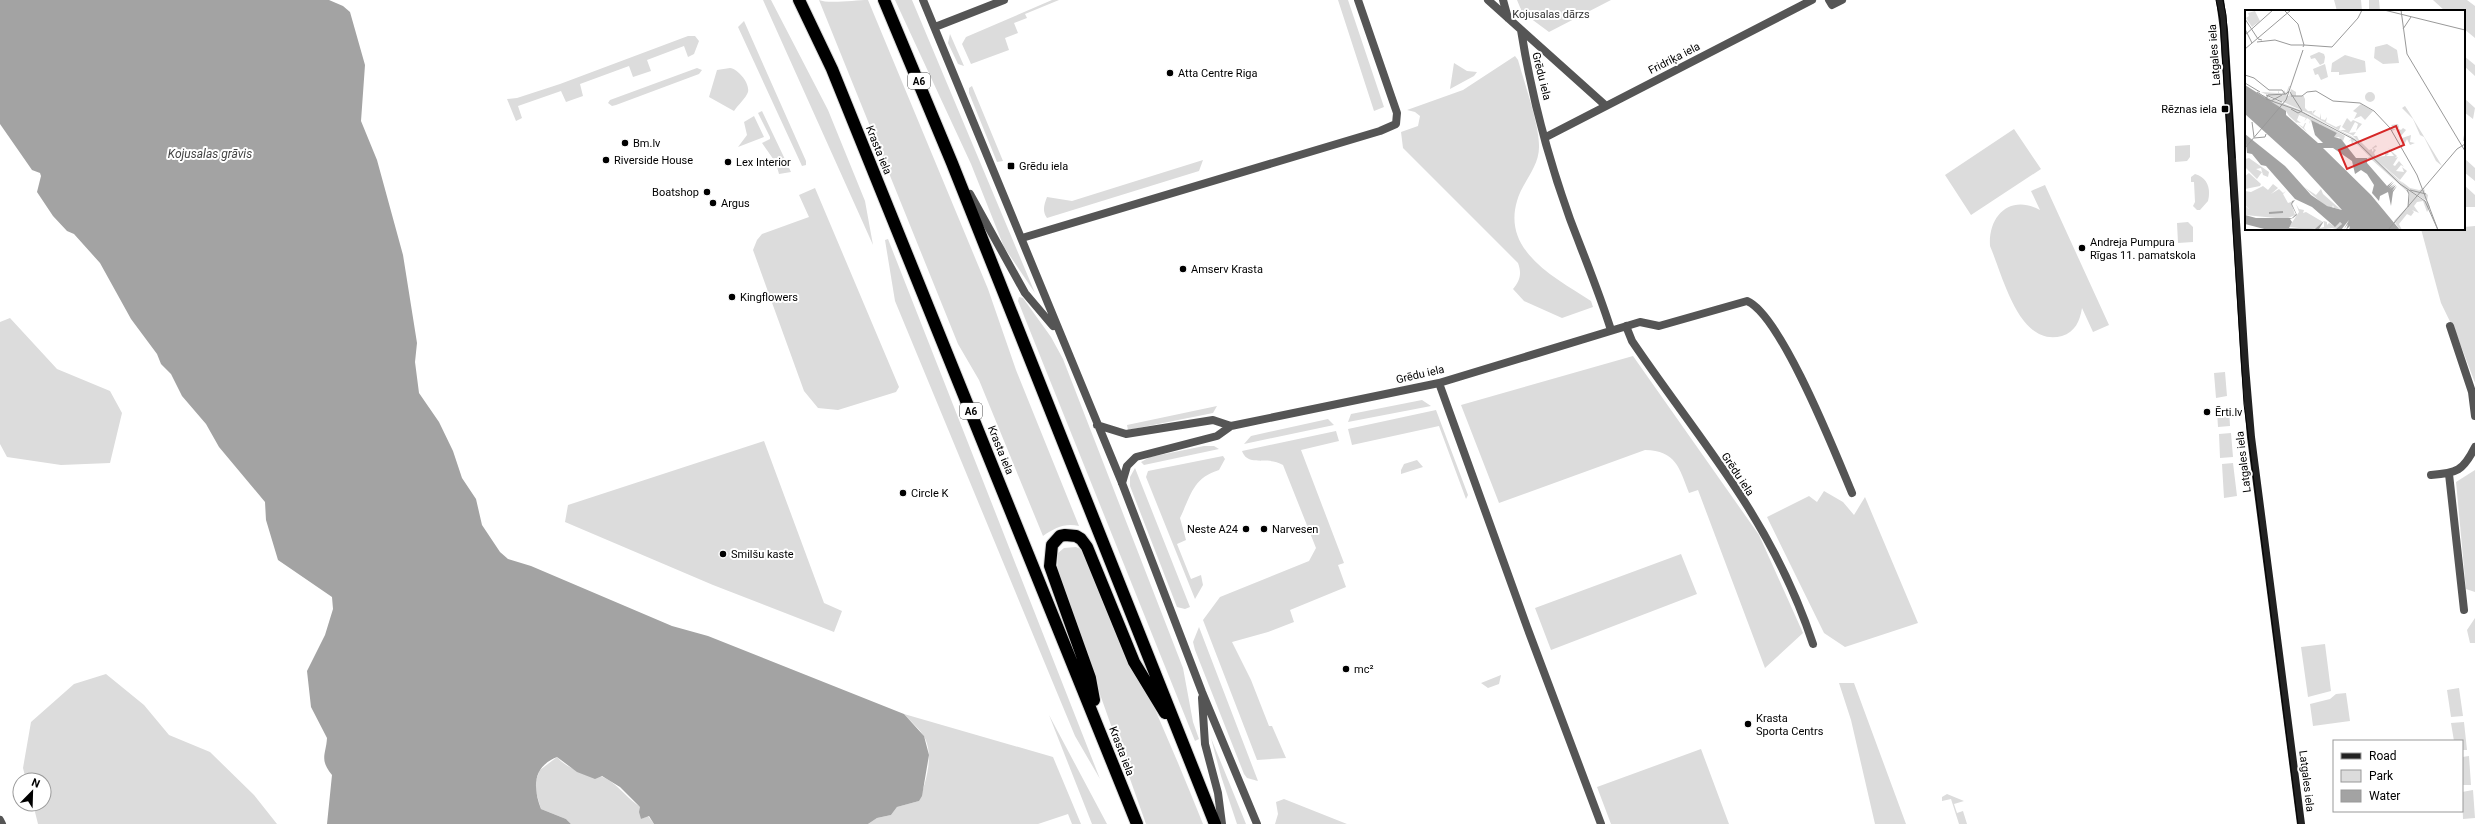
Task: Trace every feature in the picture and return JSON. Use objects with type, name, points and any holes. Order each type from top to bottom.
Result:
[{"type":"highway","name":"Krasta iela","points":[[799,0],[832,70],[1100,729],[1137,824]]},
{"type":"highway","name":"A6","points":[[884,0],[952,163],[1215,824]]},
{"type":"highway","points":[[1100,729],[1090,678],[1050,566],[1052,545],[1060,536],[1065,535],[1081,539],[1087,547],[1134,662],[1178,732]]},
{"type":"street","points":[[923,0],[1022,238],[1058,331],[1122,482],[1202,692],[1257,824]]},
{"type":"street","points":[[935,27],[1004,0]]},
{"type":"street","points":[[1022,238],[1380,131],[1396,124],[1397,113],[1358,0]]},
{"type":"street","name":"Grēdu iela","points":[[1488,0],[1605,105]]},
{"type":"street","points":[[1503,0],[1508,18]]},
{"type":"street","name":"Fridriķa iela","points":[[1546,137],[1605,105],[1812,0]]},
{"type":"street","points":[[1829,0],[1832,5],[1842,0]]},
{"type":"street","name":"Latgales iela","points":[[2220,0],[2224,30],[2244,359],[2251,437],[2301,824]]},
{"type":"street","name":"Grēdu iela","points":[[1521,30],[1531,84],[1557,179],[1611,330]]},
{"type":"street","points":[[952,163],[1025,292],[1058,331]]},
{"type":"street","name":"Grēdu iela","points":[[1122,482],[1127,466],[1136,457],[1217,436],[1231,426],[1439,382],[1640,322],[1659,326],[1733,303],[1747,301],[1754,304],[1768,318],[1806,385],[1852,493]]},
{"type":"street","name":"Grēdu iela","points":[[1626,326],[1632,341],[1736,487],[1767,539],[1804,618],[1814,644]]},
{"type":"street","points":[[2450,326],[2472,392],[2475,416]]},
{"type":"street","points":[[1439,382],[1532,642],[1601,824]]},
{"type":"street","name":"Grēdu iela","points":[[1097,425],[1126,434],[1213,420],[1231,426]]},
{"type":"street","points":[[2431,475],[2449,474],[2459,470],[2468,461],[2475,447]]},
{"type":"street","points":[[2449,474],[2464,610]]},
{"type":"street","points":[[1202,692],[1205,744],[1218,794],[1222,824]]},
{"type":"street","points":[[0,820],[2,824]]},
{"type":"green space","points":[[763,0],[771,0],[828,110],[865,201],[873,245]]},
{"type":"green space","points":[[819,0],[835,2],[868,0],[988,289],[1016,370],[1079,526],[1069,525],[1060,527],[1043,536],[979,380],[958,344]]},
{"type":"green space","points":[[895,0],[912,0],[1035,293],[1004,247],[971,164]]},
{"type":"green space","points":[[1052,0],[1059,0],[1025,14],[1027,18],[1014,23],[1018,33],[1005,38],[1009,50],[971,64],[962,44],[966,37]]},
{"type":"green space","points":[[1338,0],[1348,0],[1384,107],[1374,111]]},
{"type":"green space","name":"Kojusalas dārzs","points":[[1517,0],[1611,0],[1549,32],[1522,12]]},
{"type":"green space","points":[[2334,0],[2361,0],[2362,10],[2337,10]]},
{"type":"green space","points":[[2369,0],[2379,0],[2380,10],[2369,10]]},
{"type":"green space","points":[[2433,0],[2467,0],[2475,6],[2475,38],[2465,30],[2465,10],[2444,10]]},
{"type":"green space","points":[[744,21],[806,161],[806,165],[802,166],[738,27]]},
{"type":"green space","points":[[950,34],[964,66],[958,64],[948,43]]},
{"type":"green space","points":[[688,36],[695,36],[699,41],[694,54],[688,57],[684,46],[647,60],[651,71],[633,77],[629,66],[580,84],[583,96],[566,102],[561,91],[518,106],[522,118],[516,121],[507,99],[517,98],[560,84]]},
{"type":"green space","points":[[1515,56],[1518,60],[1537,126],[1539,145],[1537,160],[1519,194],[1517,201],[1514,219],[1517,235],[1535,262],[1548,273],[1591,301],[1593,307],[1562,318],[1524,301],[1513,289],[1520,277],[1518,263],[1403,148],[1401,132],[1418,126],[1420,116],[1415,112],[1407,110],[1463,90]]},
{"type":"green space","points":[[2465,57],[2475,65],[2475,76],[2465,67]]},
{"type":"green space","points":[[1454,63],[1467,71],[1477,72],[1474,76],[1450,89]]},
{"type":"green space","points":[[697,68],[702,70],[699,74],[616,105],[612,106],[608,103],[610,100]]},
{"type":"green space","points":[[730,68],[743,77],[748,88],[746,97],[734,111],[709,97],[717,70]]},
{"type":"green space","points":[[972,86],[1003,161],[997,162],[969,93],[969,88]]},
{"type":"green space","points":[[2465,99],[2475,108],[2473,119],[2465,113]]},
{"type":"green space","points":[[762,111],[791,172],[779,174],[776,163],[762,143],[770,139],[770,137],[758,113]]},
{"type":"green space","points":[[754,116],[764,137],[738,147],[747,135],[744,122]]},
{"type":"green space","points":[[2014,129],[2041,169],[1971,215],[1945,175]]},
{"type":"green space","points":[[2190,145],[2190,157],[2187,161],[2175,162],[2175,146]]},
{"type":"green space","points":[[2465,159],[2475,168],[2475,181],[2465,173]]},
{"type":"green space","points":[[1203,160],[1199,171],[1047,218],[1044,213],[1044,205],[1047,197],[1072,201]]},
{"type":"green space","points":[[2195,174],[2206,181],[2209,188],[2208,201],[2200,210],[2197,210],[2193,206],[2195,202],[2194,182],[2191,182],[2191,177]]},
{"type":"green space","points":[[2045,185],[2109,325],[2093,332],[2082,308],[2080,317],[2074,329],[2067,334],[2062,336],[2047,337],[2034,331],[2024,321],[2015,307],[2007,291],[1990,246],[1990,235],[1993,225],[2003,210],[2011,206],[2020,205],[2029,206],[2040,210],[2031,191]]},
{"type":"green space","points":[[2465,186],[2475,195],[2475,207],[2465,207]]},
{"type":"green space","points":[[815,188],[899,387],[896,392],[838,410],[818,408],[804,391],[753,250],[757,240],[762,234],[809,217],[799,195]]},
{"type":"green space","points":[[2188,222],[2193,227],[2193,242],[2178,243],[2177,223]]},
{"type":"green space","points":[[2475,226],[2475,383],[2458,338],[2441,303],[2421,230],[2465,230],[2465,227]]},
{"type":"green space","points":[[888,239],[1100,779],[1075,736],[895,301],[885,240]]},
{"type":"green space","points":[[1019,297],[1023,298],[1051,337],[1063,359],[1183,668],[1193,722],[1199,739],[1195,741],[1018,301]]},
{"type":"green space","points":[[10,318],[57,369],[110,391],[122,413],[110,463],[61,465],[7,457],[0,444],[0,322]]},
{"type":"green space","points":[[1633,356],[1759,535],[1803,633],[1765,668],[1698,490],[1689,493],[1679,468],[1670,457],[1664,453],[1645,450],[1499,503],[1461,405]]},
{"type":"green space","points":[[2225,372],[2227,396],[2216,398],[2214,373]]},
{"type":"green space","points":[[1422,400],[1431,406],[1348,422],[1351,414]]},
{"type":"green space","points":[[1217,406],[1213,413],[1128,430],[1127,425]]},
{"type":"green space","points":[[1436,410],[1468,495],[1466,499],[1439,426],[1352,445],[1348,429]]},
{"type":"green space","points":[[2229,410],[2230,426],[2218,427],[2217,411]]},
{"type":"green space","points":[[1328,419],[1334,425],[1244,444],[1251,436]]},
{"type":"green space","points":[[1336,431],[1339,441],[1301,450],[1344,563],[1338,565],[1346,587],[1290,610],[1294,622],[1268,632],[1232,642],[1251,680],[1269,726],[1272,726],[1286,758],[1257,760],[1203,620],[1220,597],[1309,561],[1316,548],[1283,465],[1277,462],[1249,459],[1242,451]]},
{"type":"green space","points":[[2231,433],[2233,457],[2220,458],[2219,434]]},
{"type":"green space","name":"Smilšu kaste","points":[[764,441],[824,603],[842,611],[834,632],[713,585],[565,522],[568,505]]},
{"type":"green space","points":[[1204,446],[1214,446],[1219,449],[1144,465],[1141,462],[1150,457]]},
{"type":"green space","points":[[1223,456],[1225,459],[1219,470],[1210,473],[1203,478],[1194,488],[1180,518],[1186,540],[1177,544],[1191,579],[1201,575],[1203,585],[1195,599],[1146,477],[1148,471]]},
{"type":"green space","points":[[1417,460],[1423,467],[1401,474],[1404,464]]},
{"type":"green space","points":[[2233,463],[2237,496],[2224,498],[2222,464]]},
{"type":"green space","points":[[1135,468],[1190,607],[1185,609],[1177,607],[1130,486],[1130,477]]},
{"type":"green space","points":[[2475,470],[2475,592],[2466,589],[2456,482]]},
{"type":"green space","points":[[1824,491],[1843,502],[1854,515],[1865,497],[1918,623],[1845,647],[1824,633],[1767,517],[1809,496],[1817,502]]},
{"type":"green space","points":[[1076,547],[1083,550],[1099,584],[1160,720],[1203,824],[1146,824],[1057,573],[1058,553],[1064,548]]},
{"type":"green space","points":[[1681,554],[1697,594],[1551,650],[1535,608]]},
{"type":"green space","points":[[2475,618],[2475,643],[2470,643],[2467,630]]},
{"type":"green space","points":[[1199,627],[1258,781],[1247,778],[1244,774],[1195,650],[1193,642]]},
{"type":"green space","points":[[2325,644],[2331,691],[2308,697],[2301,647]]},
{"type":"green space","points":[[106,674],[144,705],[169,735],[210,752],[254,795],[277,824],[38,824],[35,812],[52,812],[52,772],[24,772],[23,768],[31,722],[74,684]]},
{"type":"green space","points":[[1501,675],[1499,684],[1488,688],[1481,683]]},
{"type":"green space","points":[[1839,683],[1854,683],[1906,824],[1875,824],[1851,720]]},
{"type":"green space","points":[[2459,688],[2463,716],[2451,717],[2447,690]]},
{"type":"green space","points":[[2346,693],[2350,721],[2313,726],[2310,704],[2330,699],[2336,694]]},
{"type":"green space","points":[[904,714],[1053,757],[1081,824],[1072,824],[1068,814],[1038,824],[868,824],[877,818],[891,815],[897,807],[919,801],[922,793],[927,777],[929,759],[927,742],[919,729]]},
{"type":"green space","points":[[1049,715],[1107,824],[1092,824]]},
{"type":"green space","points":[[2464,722],[2467,750],[2463,750],[2463,740],[2454,740],[2451,723]]},
{"type":"green space","points":[[1211,738],[1246,824],[1237,824],[1221,776]]},
{"type":"green space","points":[[1701,749],[1729,824],[1611,824],[1597,787]]},
{"type":"green space","points":[[2469,756],[2471,785],[2463,785],[2463,757]]},
{"type":"green space","points":[[557,757],[569,767],[599,775],[610,781],[641,807],[641,819],[648,816],[654,824],[571,824],[566,819],[541,809],[534,785],[540,770]]},
{"type":"green space","points":[[2473,790],[2475,818],[2463,819],[2463,792]]},
{"type":"green space","points":[[1947,794],[1964,801],[1954,804],[1957,813],[1963,811],[1967,824],[1959,824],[1951,799],[1942,801],[1942,797]]},
{"type":"green space","points":[[1284,799],[1347,824],[1275,824],[1278,814],[1276,802]]},
{"type":"water","name":"Kojusalas grāvis","points":[[0,0],[329,0],[343,6],[350,12],[365,65],[361,121],[377,160],[403,255],[417,343],[415,362],[419,393],[439,422],[453,451],[462,478],[476,499],[482,525],[500,552],[508,559],[531,566],[672,626],[708,636],[904,714],[924,736],[929,755],[922,796],[919,801],[897,807],[891,815],[877,818],[868,824],[654,824],[649,816],[641,819],[639,812],[640,807],[620,787],[602,776],[595,779],[577,772],[557,757],[543,766],[539,772],[536,786],[538,801],[541,809],[566,819],[571,824],[327,824],[332,775],[324,761],[327,738],[311,707],[307,671],[325,635],[333,609],[332,597],[278,560],[266,520],[265,502],[219,447],[206,424],[182,396],[171,374],[161,364],[157,354],[131,319],[100,263],[74,234],[67,231],[53,216],[37,192],[41,176],[40,173],[32,170],[0,124]]},
{"type":"tram line","points":[[2216,0],[2220,19],[2244,404],[2298,824]]},
{"type":"tram line","points":[[2223,0],[2226,15],[2235,158]]},
{"type":"place","name":"Atta Centre Riga","points":[[1170,73]]},
{"type":"place","name":"Rēznas iela","points":[[2225,109]]},
{"type":"place","name":"Bm.lv","points":[[625,143]]},
{"type":"place","name":"Riverside House","points":[[606,160]]},
{"type":"place","name":"Lex Interior","points":[[728,162]]},
{"type":"place","name":"Grēdu iela","points":[[1011,166]]},
{"type":"place","name":"Boatshop","points":[[707,192]]},
{"type":"place","name":"Argus","points":[[713,203]]},
{"type":"place","name":"Andreja Pumpura Rīgas 11. pamatskola","points":[[2082,248]]},
{"type":"place","name":"Amserv Krasta","points":[[1183,269]]},
{"type":"place","name":"Kingflowers","points":[[732,297]]},
{"type":"place","name":"Ērti.lv","points":[[2207,412]]},
{"type":"place","name":"Circle K","points":[[903,493]]},
{"type":"place","name":"Neste A24","points":[[1246,529]]},
{"type":"place","name":"Narvesen","points":[[1264,529]]},
{"type":"place","name":"Smilšu kaste","points":[[723,554]]},
{"type":"place","name":"mc²","points":[[1346,669]]},
{"type":"place","name":"Krasta Sporta Centrs","points":[[1748,724]]}]
